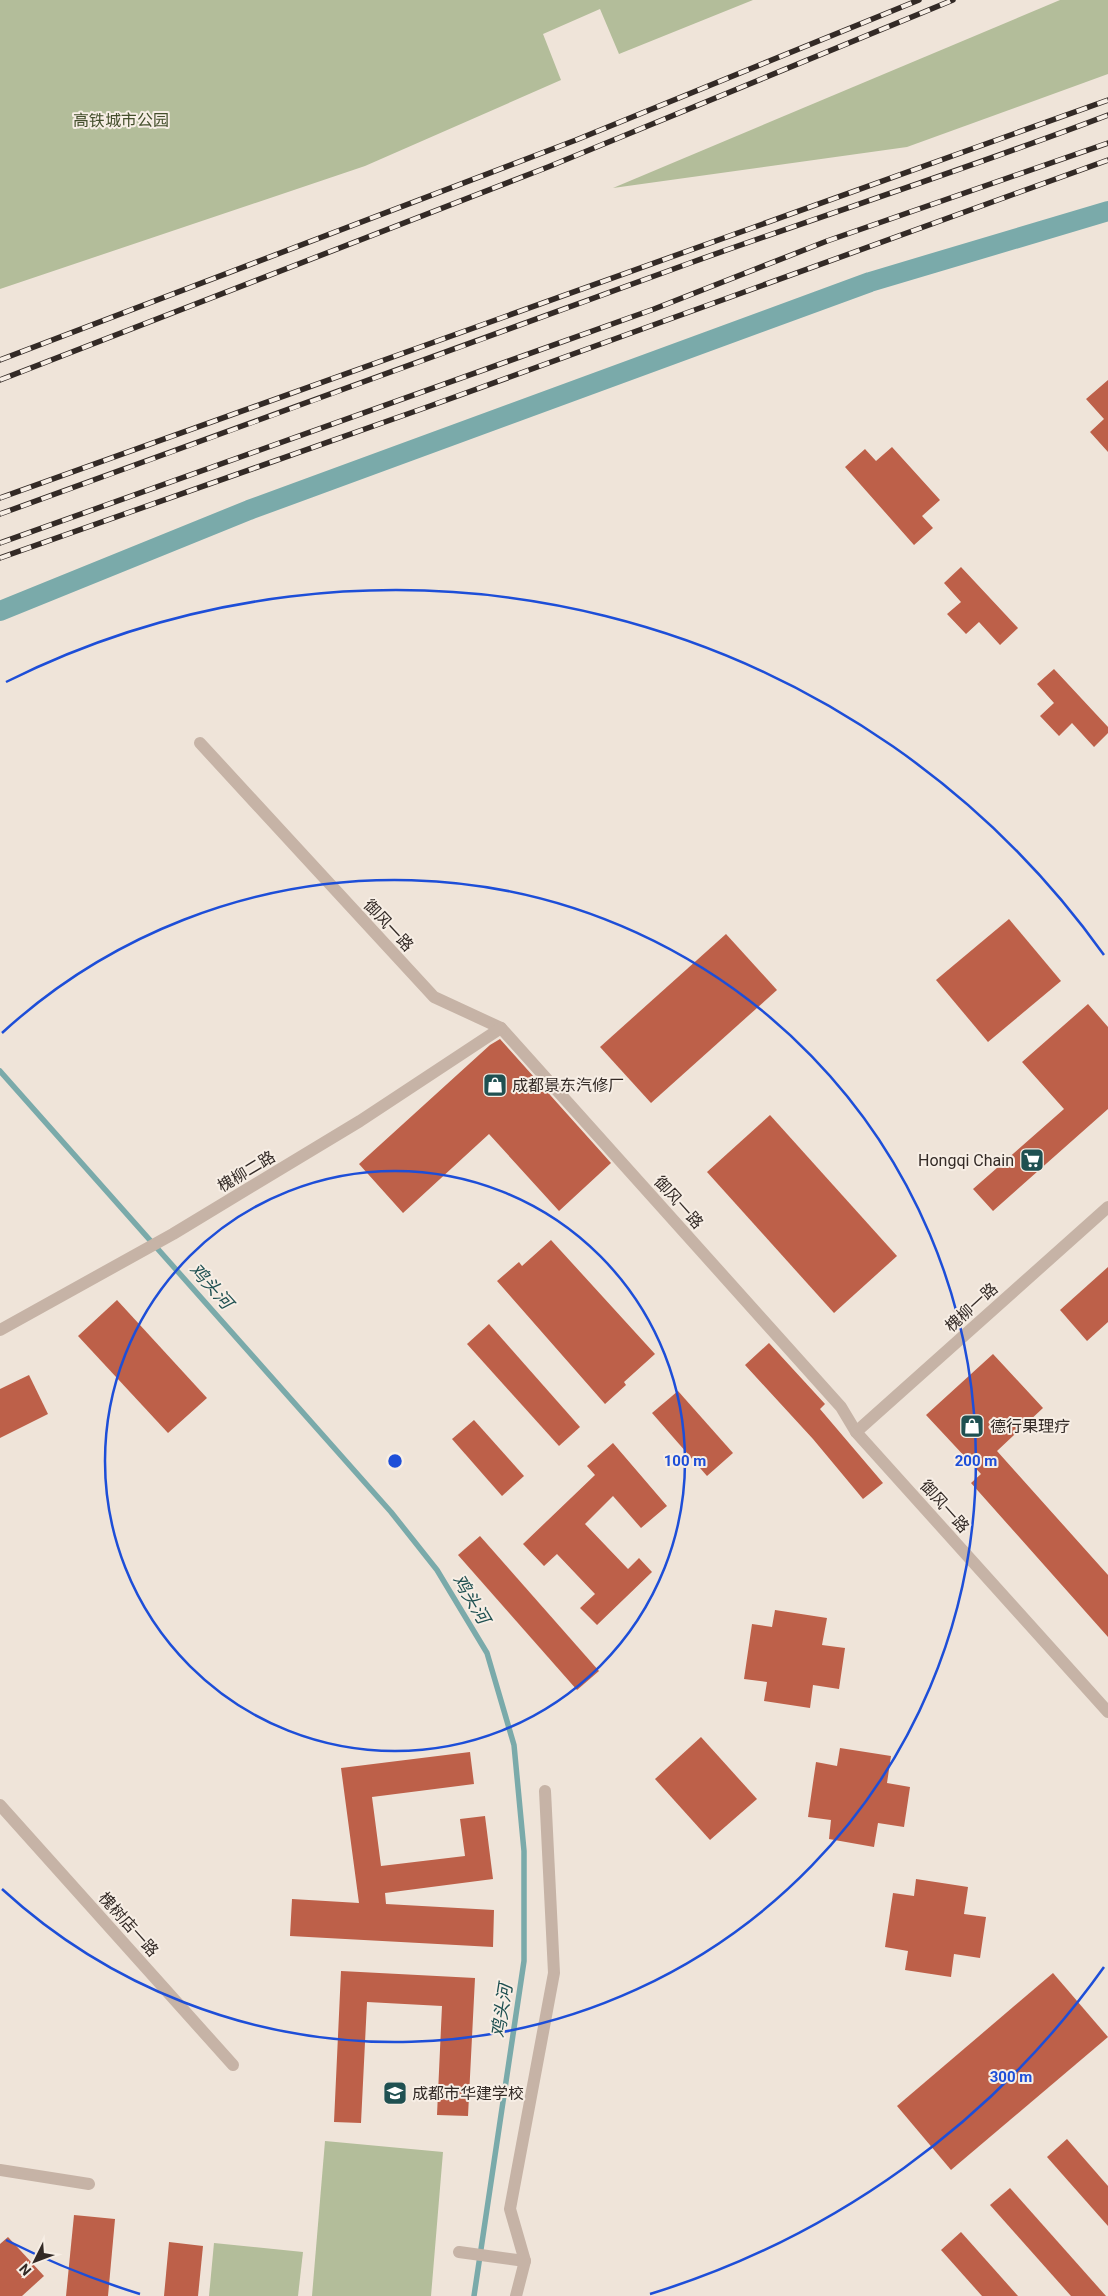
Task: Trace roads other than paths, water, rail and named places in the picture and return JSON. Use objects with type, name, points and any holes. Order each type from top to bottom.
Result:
[{"type":"street","name":"御风一路","points":[[200,743],[434,997],[501,1028],[841,1407],[856,1432],[1108,1712]]},
{"type":"street","name":"槐柳二路","points":[[0,1330],[173,1234],[360,1121],[501,1028]]},
{"type":"street","name":"槐柳一路","points":[[856,1432],[1108,1207]]},
{"type":"street","points":[[516,2296],[525,2261],[510,2209],[554,1973],[545,1791]]},
{"type":"street","name":"槐树店一路","points":[[0,1805],[233,2065]]},
{"type":"street","points":[[0,2170],[89,2184]]},
{"type":"street","points":[[459,2252],[525,2261]]},
{"type":"waterway","points":[[0,611],[249,510],[870,282],[1108,211]]},
{"type":"waterway","name":"鸡头河","points":[[0,1071],[391,1512],[437,1570],[487,1653],[514,1745],[524,1851],[524,1961],[474,2296]]},
{"type":"railway","points":[[0,360],[576,140],[919,0]]},
{"type":"railway","points":[[0,380],[548,167],[953,0]]},
{"type":"railway","points":[[0,498],[1108,100]]},
{"type":"railway","points":[[0,514],[690,263],[1108,115]]},
{"type":"railway","points":[[0,543],[654,309],[827,241],[1108,143]]},
{"type":"railway","points":[[0,558],[430,406],[1108,160]]},
{"type":"place","name":"成都景东汽修厂","points":[[495,1085]]},
{"type":"place","name":"Hongqi Chain","points":[[1032,1160]]},
{"type":"place","name":"德行果理疗","points":[[972,1426]]},
{"type":"place","name":"成都市华建学校","points":[[395,2093]]},
{"type":"park label","name":"高铁城市公园","points":[[121,120]]}]
